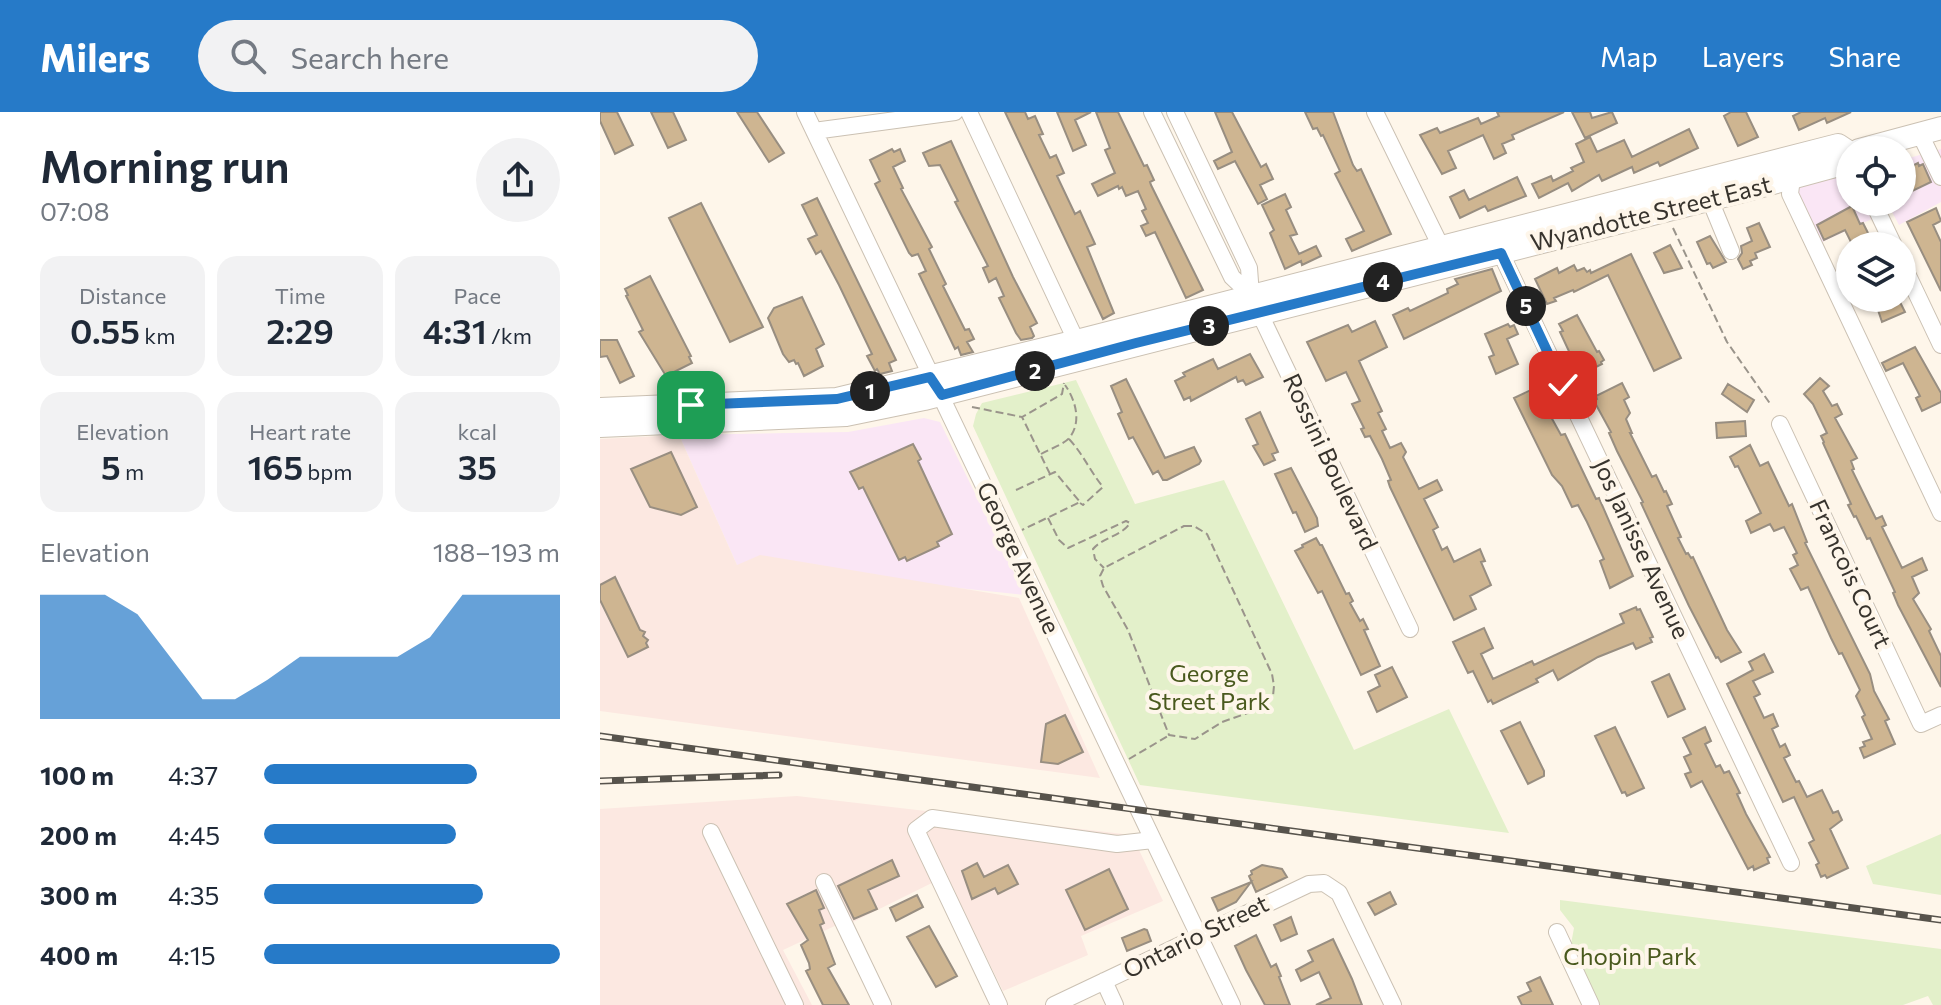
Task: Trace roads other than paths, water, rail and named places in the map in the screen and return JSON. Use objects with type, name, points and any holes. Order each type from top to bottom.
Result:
[{"type":"main road","name":"Wyandotte Street East","points":[[1497,243],[1836,146]]},
{"type":"main road","name":"Wyandotte Street East","points":[[600,426],[846,415],[936,386],[1445,255],[1710,200],[1836,166]]},
{"type":"main road","name":"Wyandotte Street East","points":[[600,409],[837,399],[936,386]]},
{"type":"street","name":"George Avenue","points":[[805,112],[1232,1005]]},
{"type":"street","points":[[814,131],[955,112]]},
{"type":"street","points":[[969,112],[1080,350]]},
{"type":"street","name":"Rossini Boulevard","points":[[1152,112],[1232,277],[1255,304],[1410,629]]},
{"type":"street","name":"Rossini Boulevard","points":[[1175,112],[1249,268],[1255,304]]},
{"type":"street","points":[[1375,112],[1445,255]]},
{"type":"street","points":[[1931,131],[1941,177]]},
{"type":"street","points":[[1183,175],[1201,166]]},
{"type":"street","points":[[1792,178],[1790,194],[1941,513]]},
{"type":"street","points":[[1710,200],[1731,251]]},
{"type":"street","name":"Jos Janisse Avenue","points":[[1497,243],[1791,863]]},
{"type":"street","points":[[1916,292],[1941,345]]},
{"type":"street","name":"Francois Court","points":[[1780,424],[1921,724],[1941,715]]},
{"type":"street","points":[[999,1005],[916,830],[932,818],[1117,844],[1153,840]]},
{"type":"street","points":[[711,832],[795,1005]]},
{"type":"street","points":[[824,882],[883,1005]]},
{"type":"street","name":"Ontario Street","points":[[1054,1005],[1309,884],[1324,883],[1339,893],[1393,1005]]},
{"type":"street","points":[[1557,932],[1591,1005]]},
{"type":"street","points":[[1104,981],[1115,1005]]},
{"type":"railway","points":[[600,736],[1941,920]]},
{"type":"railway","points":[[600,781],[779,775]]},
{"type":"park label","name":"George Street Park","points":[[1209,688]]},
{"type":"park label","name":"Chopin Park","points":[[1630,957]]}]
